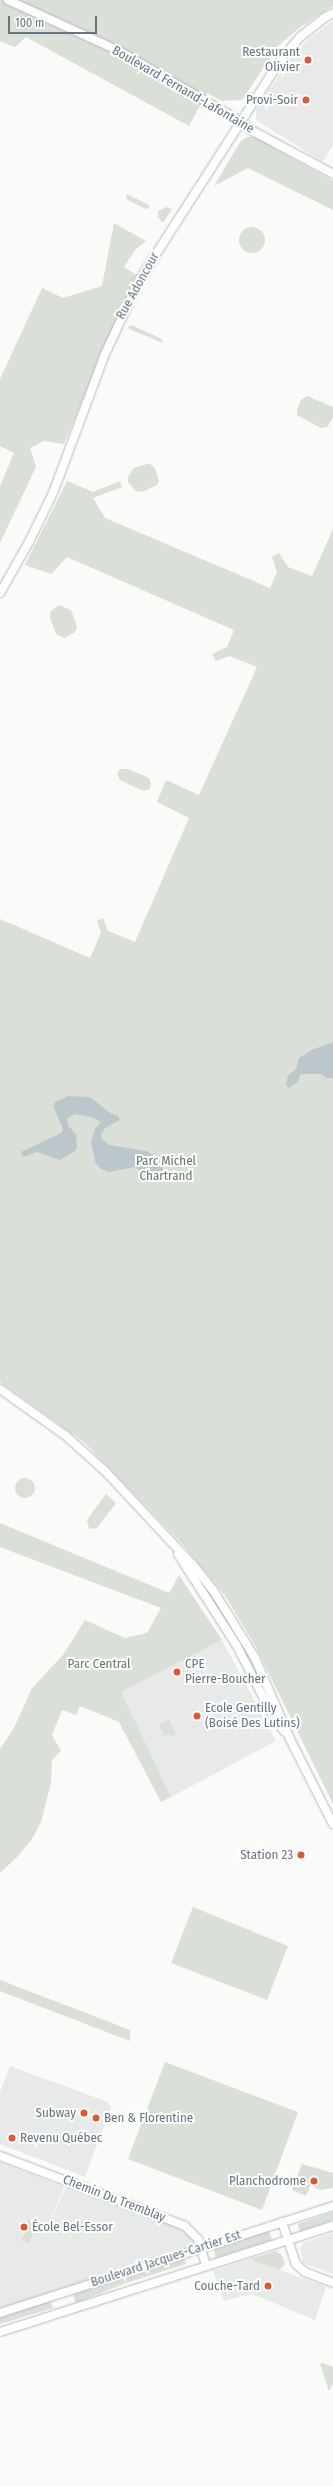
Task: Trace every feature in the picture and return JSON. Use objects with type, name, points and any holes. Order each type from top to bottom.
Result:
[{"type":"main road","name":"Boulevard Fernand-Lafontaine","points":[[8,0],[113,48],[240,122],[251,130],[333,174]]},
{"type":"main road","name":"Rue Adoncour","points":[[0,593],[30,542],[53,492],[105,354],[133,291],[281,59],[300,36],[324,18],[333,14]]},
{"type":"main road","points":[[0,1389],[66,1436],[105,1471],[194,1566],[213,1590],[255,1658],[291,1741],[333,1824]]},
{"type":"main road","points":[[174,1546],[246,1662],[272,1714],[291,1741]]},
{"type":"main road","points":[[246,1662],[255,1658]]},
{"type":"main road","name":"Chemin Du Tremblay","points":[[0,2156],[185,2226],[197,2238],[206,2266]]},
{"type":"main road","name":"Boulevard Jacques-Cartier Est","points":[[0,2312],[200,2247],[333,2206]]},
{"type":"main road","points":[[282,2222],[296,2264],[305,2272],[333,2283]]},
{"type":"main road","name":"Boulevard Jacques-Cartier Est","points":[[0,2332],[333,2226]]},
{"type":"shaded area","points":[[333,21],[333,144],[323,162],[256,120],[256,110],[293,54],[312,36]]},
{"type":"shaded area","points":[[333,1042],[333,1078],[326,1078],[321,1074],[301,1074],[297,1083],[288,1088],[286,1084],[288,1076],[296,1069],[299,1058],[312,1050]]},
{"type":"shaded area","points":[[68,1096],[90,1097],[110,1113],[118,1116],[120,1120],[105,1128],[101,1134],[102,1139],[109,1145],[146,1151],[157,1158],[162,1164],[163,1173],[160,1179],[148,1178],[142,1171],[134,1167],[109,1172],[101,1169],[95,1162],[91,1141],[95,1129],[101,1122],[92,1117],[74,1114],[67,1119],[68,1125],[76,1135],[77,1147],[75,1151],[60,1160],[37,1152],[23,1157],[21,1152],[61,1133],[63,1129],[54,1108],[55,1102]]},
{"type":"shaded area","name":"Ecole Gentilly (Boisé Des Lutins)","points":[[222,1640],[276,1741],[171,1797],[120,1692]]},
{"type":"shaded area","points":[[10,2066],[108,2102],[111,2107],[85,2177],[0,2144],[0,2092]]},
{"type":"shaded area","points":[[0,2162],[64,2187],[39,2247],[68,2181],[185,2226],[201,2247],[0,2313]]},
{"type":"shaded area","points":[[333,2233],[333,2274],[303,2263],[300,2248],[303,2243]]},
{"type":"shaded area","points":[[250,2259],[326,2287],[315,2320],[252,2294],[224,2301],[213,2271]]},
{"type":"green space","points":[[0,0],[333,0],[333,6],[299,28],[278,46],[242,100],[222,101],[207,93],[189,126],[26,37],[15,47],[0,41]]},
{"type":"green space","points":[[247,137],[255,137],[333,181],[333,210],[248,168],[214,186],[240,142]]},
{"type":"green space","points":[[127,194],[149,205],[149,208],[146,209],[126,199]]},
{"type":"green space","points":[[167,207],[172,209],[163,223],[158,217],[158,211]]},
{"type":"green space","points":[[114,223],[146,241],[135,250],[124,267],[136,275],[64,444],[44,441],[30,448],[36,467],[0,543],[0,486],[14,453],[0,446],[0,379],[42,288],[63,298],[102,286]]},
{"type":"green space","points":[[252,227],[261,231],[265,240],[261,249],[252,253],[243,249],[239,240],[243,231]]},
{"type":"green space","points":[[131,325],[162,339],[163,343],[129,329],[128,327]]},
{"type":"green space","points":[[307,396],[333,407],[333,417],[327,427],[321,428],[297,415],[297,410],[301,400]]},
{"type":"green space","points":[[151,464],[155,468],[159,481],[157,485],[142,492],[136,491],[128,482],[128,477],[134,468]]},
{"type":"green space","name":"Parc Michel Chartrand","points":[[67,481],[93,492],[120,481],[122,487],[93,498],[105,518],[270,588],[277,572],[272,557],[279,553],[288,567],[312,576],[333,529],[333,1804],[256,1647],[226,1597],[183,1545],[85,1443],[0,1382],[0,919],[90,958],[101,933],[97,921],[103,918],[108,931],[135,942],[189,818],[157,802],[166,780],[199,795],[257,667],[230,656],[216,661],[212,654],[227,647],[234,630],[67,557],[51,574],[25,565]]},
{"type":"green space","points":[[59,605],[71,610],[77,627],[75,632],[64,638],[56,634],[50,618],[51,611]]},
{"type":"green space","points":[[120,769],[128,769],[149,778],[151,783],[150,789],[143,791],[120,780],[117,774]]},
{"type":"green space","points":[[21,1478],[29,1478],[35,1484],[35,1492],[29,1498],[21,1498],[15,1492],[15,1484]]},
{"type":"green space","points":[[106,1494],[116,1503],[97,1528],[89,1529],[87,1520]]},
{"type":"green space","name":"Parc Central","points":[[0,1523],[169,1593],[179,1575],[222,1640],[121,1692],[171,1797],[161,1802],[119,1722],[80,1706],[76,1715],[62,1710],[52,1735],[61,1751],[52,1760],[51,1783],[41,1822],[32,1839],[16,1858],[0,1873],[0,1749],[14,1728],[32,1688],[63,1655],[85,1620],[125,1638],[147,1633],[161,1608],[0,1547]]},
{"type":"green space","points":[[169,1720],[176,1734],[172,1737],[170,1733],[164,1736],[159,1725]]},
{"type":"green space","points":[[193,1907],[288,1946],[267,2000],[171,1963]]},
{"type":"green space","points":[[0,1980],[130,2030],[130,2041],[0,1991]]},
{"type":"green space","points":[[165,2062],[298,2112],[262,2210],[128,2159]]},
{"type":"green space","name":"Planchodrome","points":[[302,2164],[333,2173],[333,2188],[321,2190],[315,2188],[312,2182],[306,2196],[292,2190]]},
{"type":"green space","points":[[333,2212],[333,2220],[300,2232],[298,2224]]},
{"type":"green space","points":[[29,2219],[38,2223],[29,2243],[22,2241]]},
{"type":"green space","points":[[269,2231],[272,2240],[216,2258],[213,2248]]},
{"type":"green space","points":[[275,2251],[281,2254],[285,2264],[279,2270],[250,2259]]},
{"type":"green space","points":[[184,2257],[186,2264],[126,2283],[76,2303],[73,2294]]},
{"type":"green space","points":[[50,2301],[53,2308],[0,2324],[0,2317]]},
{"type":"green space","points":[[323,2363],[333,2367],[333,2384],[329,2391],[320,2364]]},
{"type":"place","name":"Restaurant Olivier","points":[[308,60]]},
{"type":"place","name":"Provi-Soir","points":[[306,100]]},
{"type":"place","name":"CPE Pierre-Boucher","points":[[177,1672]]},
{"type":"place","name":"Ecole Gentilly (Boisé Des Lutins)","points":[[197,1716]]},
{"type":"place","name":"Station 23","points":[[301,1855]]},
{"type":"place","name":"Subway","points":[[84,2113]]},
{"type":"place","name":"Ben & Florentine","points":[[96,2118]]},
{"type":"place","name":"Revenu Québec","points":[[12,2138]]},
{"type":"place","name":"Planchodrome","points":[[314,2181]]},
{"type":"place","name":"École Bel-Essor","points":[[24,2227]]},
{"type":"place","name":"Couche-Tard","points":[[268,2286]]}]
